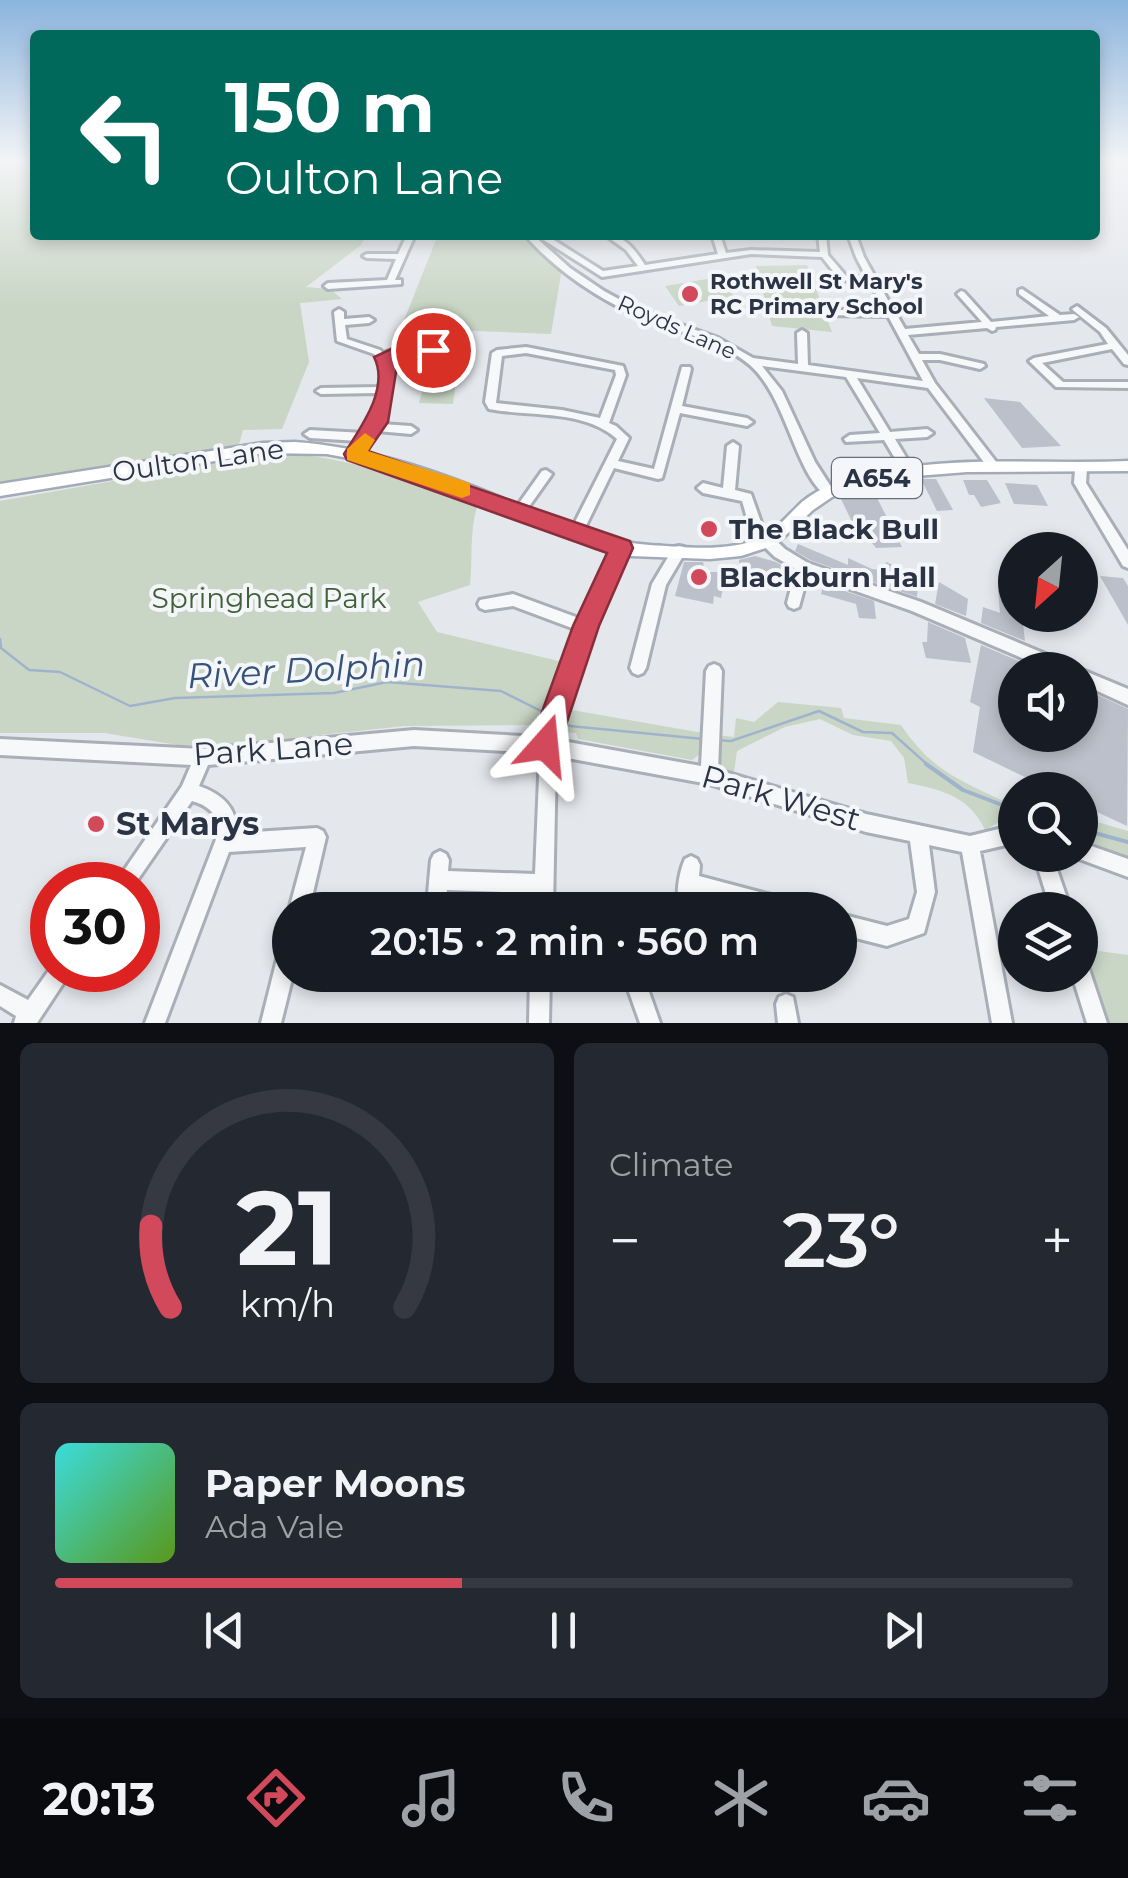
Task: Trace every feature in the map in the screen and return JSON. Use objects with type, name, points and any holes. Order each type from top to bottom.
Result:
[{"type":"main road","name":"Oulton Lane","points":[[0,490],[263,448],[304,446],[355,454],[621,548],[678,551],[745,548],[768,542]]},
{"type":"main road","name":"A654","points":[[768,542],[829,493],[909,472],[992,466],[1081,470],[1128,466]]},
{"type":"street","points":[[334,288],[394,282],[409,240]]},
{"type":"street","name":"Royds Lane","points":[[533,240],[541,250],[621,304],[646,317],[696,331],[752,361],[797,429],[814,474],[829,493]]},
{"type":"street","name":"Royds Lane","points":[[548,240],[602,274],[644,268]]},
{"type":"street","points":[[617,240],[644,268],[778,250],[824,255]]},
{"type":"street","points":[[718,240],[722,255]]},
{"type":"street","points":[[773,240],[778,250]]},
{"type":"street","points":[[822,240],[824,255],[844,278],[874,281]]},
{"type":"street","points":[[854,240],[931,385],[992,466]]},
{"type":"street","points":[[367,256],[401,257]]},
{"type":"street","points":[[1022,292],[1056,317]]},
{"type":"street","points":[[961,294],[992,328]]},
{"type":"street","points":[[831,312],[893,313]]},
{"type":"street","points":[[906,332],[992,328],[1076,313],[1103,330],[1128,362]]},
{"type":"street","points":[[372,321],[340,317],[342,341],[383,357],[400,350],[433,350]]},
{"type":"street","points":[[802,333],[803,366]]},
{"type":"street","points":[[1108,348],[1035,358],[1052,381],[1128,385]]},
{"type":"street","points":[[575,534],[614,464],[623,438],[603,425],[536,409],[493,406],[490,402],[498,353],[526,350],[616,367],[621,375],[603,425]]},
{"type":"street","points":[[355,454],[371,432],[388,366],[383,357]]},
{"type":"street","points":[[917,357],[982,367]]},
{"type":"street","points":[[752,361],[931,385]]},
{"type":"street","points":[[614,464],[657,478],[686,372],[671,372]]},
{"type":"street","points":[[849,373],[909,472]]},
{"type":"street","points":[[330,388],[382,390]]},
{"type":"street","points":[[676,409],[748,422]]},
{"type":"street","points":[[310,434],[410,431]]},
{"type":"street","points":[[850,439],[927,433]]},
{"type":"street","points":[[729,492],[733,446]]},
{"type":"street","points":[[1081,470],[1080,483],[1128,562]]},
{"type":"street","points":[[518,512],[540,474]]},
{"type":"street","points":[[703,488],[751,500],[757,530],[803,567],[916,606],[1025,652]]},
{"type":"street","points":[[544,892],[545,745],[549,724],[621,548]]},
{"type":"street","points":[[638,668],[659,584],[678,551]]},
{"type":"street","points":[[794,603],[803,567]]},
{"type":"street","points":[[484,604],[513,600],[586,626]]},
{"type":"street","points":[[709,776],[714,672]]},
{"type":"street","points":[[1098,684],[1128,696]]},
{"type":"street","name":"Park Lane","points":[[0,747],[203,757],[414,738],[545,745]]},
{"type":"street","name":"Park West","points":[[545,745],[709,776],[851,819],[970,845],[998,838]]},
{"type":"street","points":[[139,862],[188,792],[203,757]]},
{"type":"street","points":[[155,1023],[229,829],[224,810],[211,798],[188,792]]},
{"type":"street","points":[[857,928],[887,936],[909,932],[917,926],[926,905],[918,834]]},
{"type":"street","points":[[226,843],[318,837],[304,892]]},
{"type":"street","points":[[970,845],[1002,1023]]},
{"type":"street","points":[[1098,857],[1128,868]]},
{"type":"street","points":[[437,892],[439,870],[544,884]]},
{"type":"street","points":[[689,883],[723,892]]},
{"type":"street","points":[[0,995],[27,1018],[46,992]]},
{"type":"street","points":[[271,1023],[279,992]]},
{"type":"street","points":[[539,1023],[540,992]]},
{"type":"street","points":[[638,992],[650,1023]]},
{"type":"street","points":[[1087,992],[1097,1023]]},
{"type":"green space","points":[[0,209],[30,209],[30,240],[364,240],[306,287],[330,289],[342,299],[300,303],[309,362],[282,429],[243,430],[238,448],[0,484]]},
{"type":"green space","points":[[436,240],[528,240],[562,268],[551,334],[401,328]]},
{"type":"green space","points":[[807,265],[832,332],[772,326],[756,266]]},
{"type":"green space","points":[[719,277],[734,296],[679,306],[665,286]]},
{"type":"green space","points":[[427,374],[457,375],[453,404],[419,403]]},
{"type":"green space","name":"Springhead Park","points":[[275,452],[378,470],[478,504],[472,533],[470,585],[418,602],[437,632],[563,662],[534,725],[405,726],[216,746],[178,745],[104,733],[0,733],[0,501]]},
{"type":"green space","points":[[778,702],[841,708],[844,718],[901,725],[945,771],[998,799],[998,823],[985,830],[963,802],[908,783],[904,758],[891,741],[853,735],[820,719],[785,727],[737,751],[734,772],[720,767],[717,735],[734,737],[736,718],[754,722]]},
{"type":"green space","points":[[572,710],[703,733],[700,754],[692,760],[578,739],[576,733],[566,732]]},
{"type":"green space","points":[[1098,822],[1128,831],[1128,856],[1098,846]]},
{"type":"green space","points":[[1098,951],[1128,955],[1128,1023],[1108,1023],[1098,992]]},
{"type":"building","points":[[984,398],[1020,402],[1061,446],[1022,448]]},
{"type":"building","points":[[921,479],[936,479],[953,510],[937,511]]},
{"type":"building","points":[[963,480],[987,480],[1001,503],[981,507],[974,495],[969,495]]},
{"type":"building","points":[[1005,483],[1037,485],[1048,506],[1014,504]]},
{"type":"building","points":[[876,496],[902,547],[876,548],[862,530],[856,530],[841,499]]},
{"type":"building","points":[[798,544],[848,565],[848,558],[872,569],[885,570],[886,562],[893,565],[892,574],[918,580],[917,597],[810,560],[795,551]]},
{"type":"building","points":[[755,556],[792,571],[790,576],[768,572],[767,580],[758,577],[759,572],[739,569],[739,560]]},
{"type":"building","name":"Blackburn Hall","points":[[684,562],[703,562],[705,572],[719,572],[718,582],[724,583],[721,598],[714,596],[713,604],[675,596]]},
{"type":"building","points":[[1100,576],[1123,578],[1128,586],[1128,625]]},
{"type":"building","points":[[939,582],[968,599],[966,616],[935,604]]},
{"type":"building","points":[[824,584],[874,601],[876,619],[859,618],[856,604],[821,594]]},
{"type":"building","points":[[983,607],[998,612],[998,630],[981,623]]},
{"type":"building","points":[[928,622],[965,638],[971,663],[926,658],[922,642],[927,642]]},
{"type":"building","points":[[1003,632],[1024,632],[1025,641]]},
{"type":"building","points":[[981,645],[998,652],[998,752],[1098,752],[1098,695],[1128,709],[1127,826],[1098,812],[1098,772],[1015,772],[973,752],[980,707],[970,702]]},
{"type":"waterway","name":"River Dolphin","points":[[0,639],[1,648],[29,670],[60,672],[130,706],[175,698],[334,693],[387,682],[501,691],[547,714]]},
{"type":"waterway","name":"River Dolphin","points":[[716,740],[731,741],[819,711],[863,732],[892,733],[929,766]]},
{"type":"waterway","name":"River Dolphin","points":[[558,720],[570,726],[703,739]]},
{"type":"waterway","name":"River Dolphin","points":[[926,764],[963,790],[998,803]]},
{"type":"waterway","name":"River Dolphin","points":[[1098,834],[1128,842]]},
{"type":"slow traffic","points":[[365,440],[355,454],[462,489]]},
{"type":"place","name":"Rothwell St Mary's RC Primary School","points":[[690,294]]},
{"type":"place","name":"The Black Bull","points":[[709,529]]},
{"type":"place","name":"Blackburn Hall","points":[[699,577]]},
{"type":"place","name":"St Marys","points":[[96,824]]},
{"type":"route","points":[[433,350],[400,350],[383,357],[388,366],[378,422],[355,454],[621,548],[586,626],[549,724],[545,745]]}]
